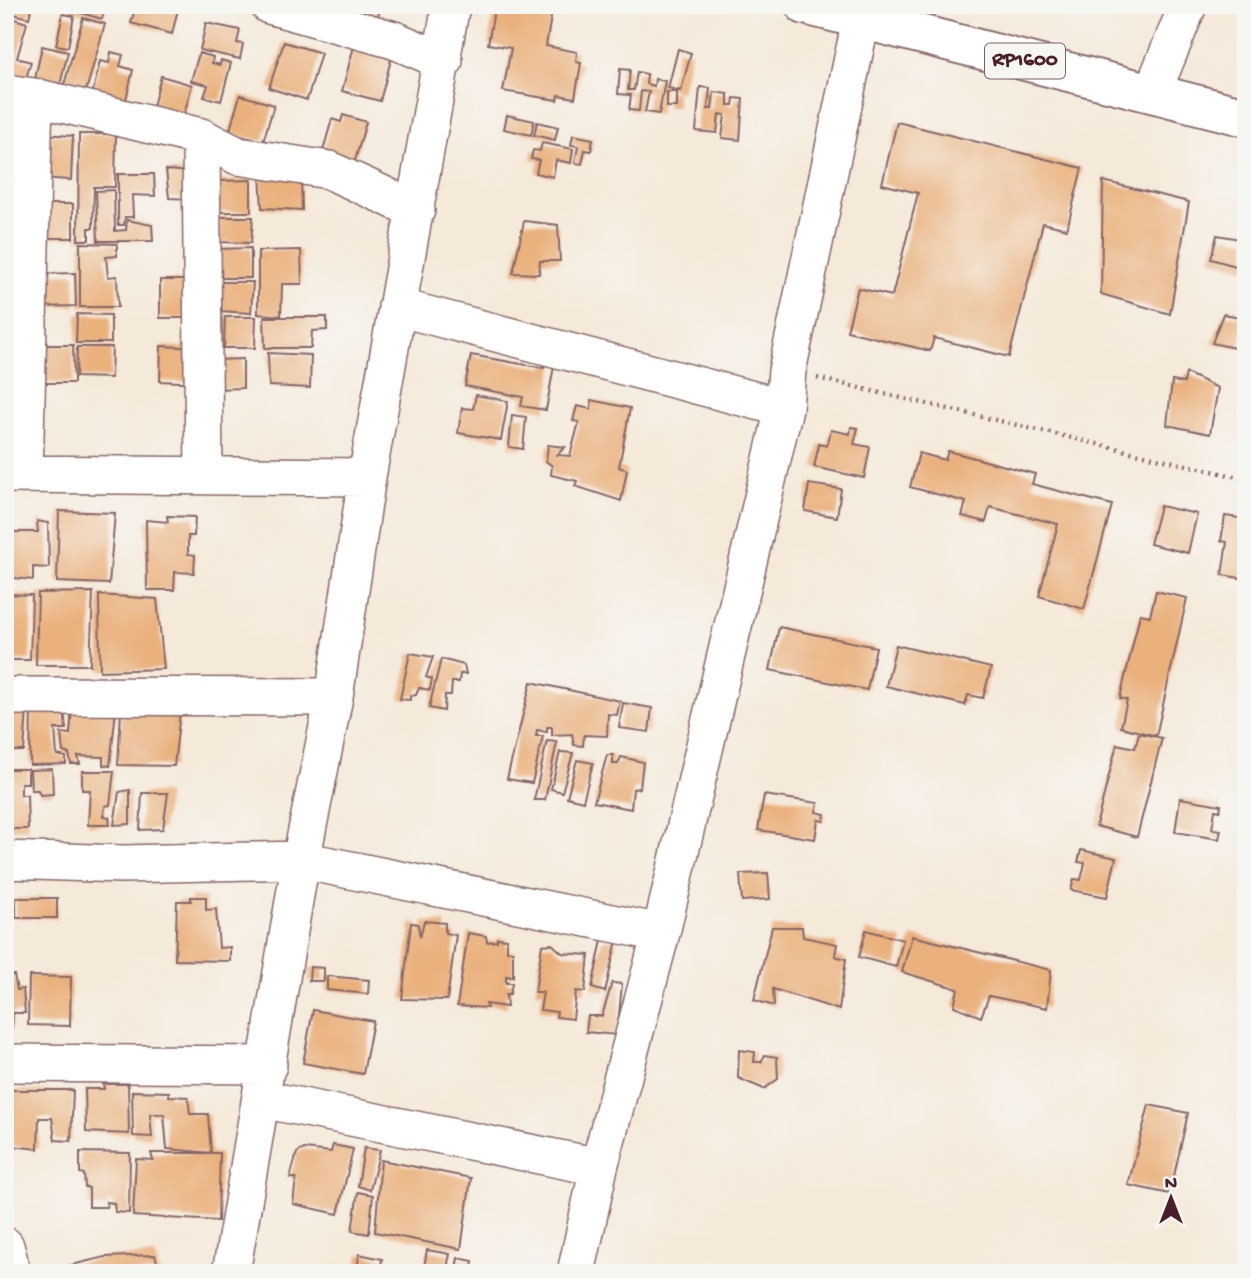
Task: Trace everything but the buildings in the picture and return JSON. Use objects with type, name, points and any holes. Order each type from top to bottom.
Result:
[{"type":"main road","name":"RP1600","points":[[833,11],[1246,117]]},
{"type":"street","points":[[269,5],[394,40],[444,61]]},
{"type":"street","points":[[231,1273],[302,860],[334,697],[367,477],[444,61],[451,5]]},
{"type":"street","points":[[1142,91],[1164,5]]},
{"type":"street","points":[[1142,91],[1188,5]]},
{"type":"street","points":[[576,1273],[599,1167],[661,933],[784,408],[833,11]]},
{"type":"street","points":[[367,477],[15,474],[20,95],[201,137],[238,156],[329,170],[416,210]]},
{"type":"street","points":[[201,137],[204,475]]},
{"type":"street","points":[[397,307],[784,408]]},
{"type":"street","points":[[5,696],[334,697]]},
{"type":"street","points":[[5,860],[122,864],[302,860],[661,933]]},
{"type":"street","points":[[5,1063],[265,1082],[599,1167]]},
{"type":"street","points":[[5,1246],[12,1273]]},
{"type":"path","points":[[787,370],[1246,479]]}]
